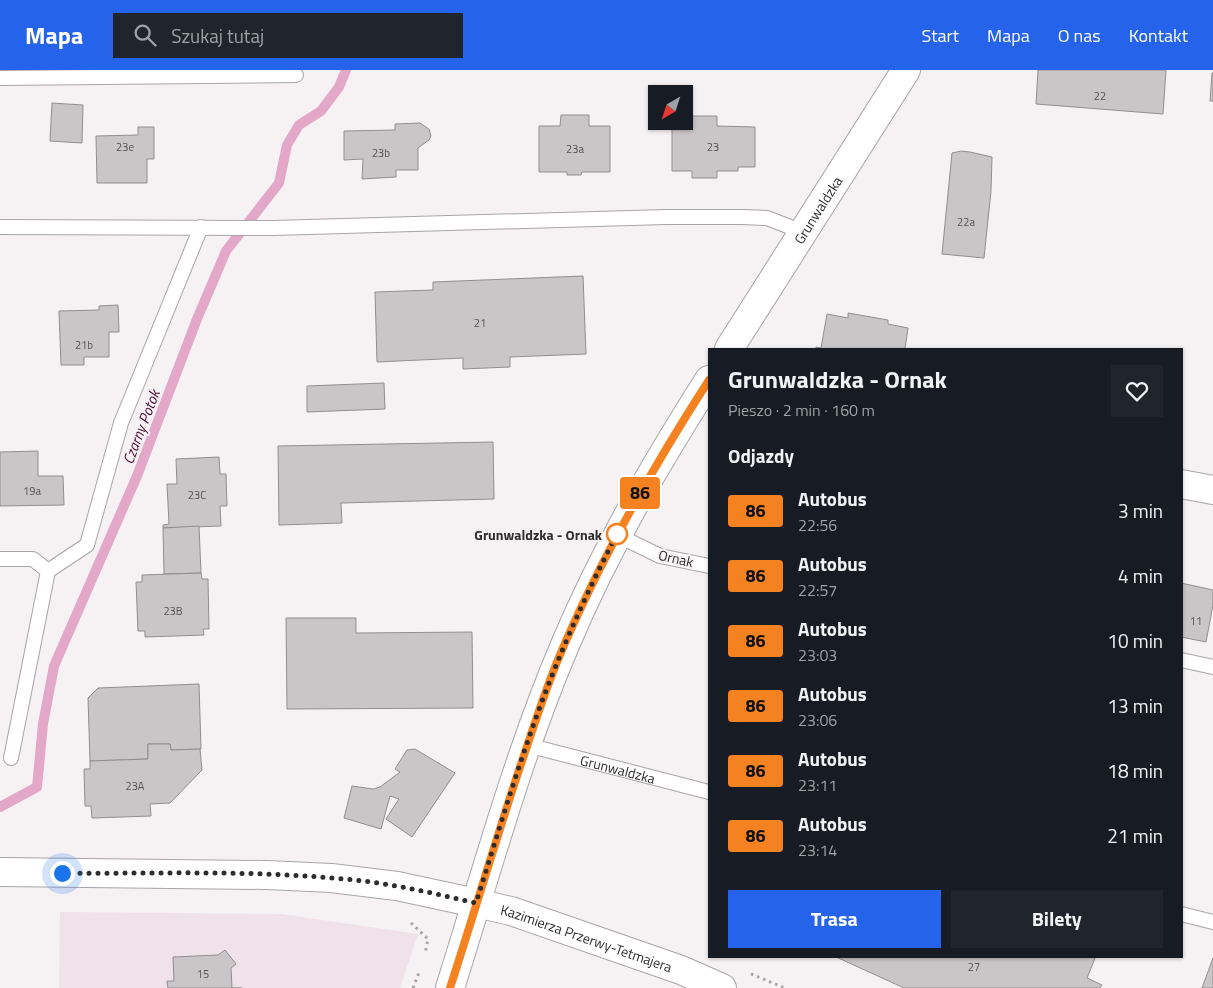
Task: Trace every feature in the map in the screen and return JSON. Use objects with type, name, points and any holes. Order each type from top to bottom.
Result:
[{"type":"street","name":"Grunwaldzka","points":[[730,348],[906,70]]},
{"type":"street","points":[[450,988],[527,745],[564,645],[617,535],[644,485],[704,397]]},
{"type":"street","points":[[1183,484],[1213,490]]},
{"type":"street","name":"Kazimierza Przerwy-Tetmajera","points":[[4,872],[267,875],[331,878],[397,886],[511,911],[681,970],[722,988]]},
{"type":"lane","points":[[0,78],[296,75]]},
{"type":"lane","points":[[0,227],[272,228],[666,217],[742,217],[767,218],[803,232]]},
{"type":"lane","points":[[11,758],[48,571],[87,545],[121,423],[201,227]]},
{"type":"lane","name":"Ornak","points":[[617,535],[660,556],[708,566]]},
{"type":"lane","points":[[0,559],[33,559],[48,571]]},
{"type":"lane","points":[[1183,660],[1213,667]]},
{"type":"lane","name":"Grunwaldzka","points":[[527,745],[708,792]]},
{"type":"lane","points":[[1183,914],[1213,922]]},
{"type":"path","points":[[407,920],[428,939],[424,958]]},
{"type":"path","points":[[413,988],[421,966]]},
{"type":"shaded area","points":[[60,912],[281,914],[418,934],[400,988],[59,988]]},
{"type":"building","points":[[1038,70],[1166,70],[1163,114],[1036,104]]},
{"type":"building","points":[[1212,73],[1213,101],[1210,101]]},
{"type":"building","points":[[52,103],[83,105],[82,143],[50,141]]},
{"type":"building","points":[[561,115],[589,115],[589,126],[610,126],[610,172],[582,172],[581,175],[567,175],[567,172],[539,172],[539,126],[560,126]]},
{"type":"building","points":[[693,116],[717,116],[717,126],[755,127],[755,167],[738,167],[738,171],[717,171],[717,178],[692,178],[692,171],[672,171],[672,130],[693,130]]},
{"type":"building","points":[[420,123],[429,129],[431,136],[429,140],[418,148],[418,170],[396,170],[396,177],[362,179],[363,159],[344,160],[344,131],[395,130],[395,124]]},
{"type":"building","points":[[138,127],[154,127],[154,159],[147,159],[147,183],[97,183],[96,136],[138,135]]},
{"type":"building","points":[[961,151],[992,157],[991,191],[984,258],[942,254],[952,153]]},
{"type":"building","points":[[583,276],[586,354],[510,357],[510,367],[463,369],[463,358],[377,362],[375,292],[433,290],[433,282]]},
{"type":"building","points":[[118,305],[119,332],[109,332],[109,357],[84,357],[84,365],[61,365],[59,311],[99,310],[99,306]]},
{"type":"building","points":[[848,313],[888,320],[888,324],[908,328],[905,348],[821,348],[827,314],[848,318]]},
{"type":"building","points":[[384,383],[385,409],[307,412],[307,386]]},
{"type":"building","points":[[493,442],[494,499],[341,503],[342,523],[279,525],[278,446]]},
{"type":"building","points":[[38,451],[38,476],[63,476],[64,505],[0,506],[0,452]]},
{"type":"building","points":[[219,457],[220,474],[226,474],[227,506],[220,506],[221,526],[163,528],[163,525],[169,524],[167,484],[177,484],[176,459]]},
{"type":"building","points":[[199,526],[201,573],[164,574],[163,528]]},
{"type":"building","points":[[201,573],[202,579],[208,579],[209,629],[203,629],[204,635],[145,637],[145,631],[138,631],[136,582],[142,582],[142,575]]},
{"type":"building","points":[[1183,583],[1213,590],[1213,605],[1206,642],[1183,637]]},
{"type":"building","points":[[286,618],[356,618],[356,633],[472,632],[473,708],[287,709]]},
{"type":"building","points":[[199,684],[201,749],[171,750],[170,744],[148,744],[148,759],[90,761],[88,698],[98,688]]},
{"type":"building","points":[[148,744],[170,744],[171,750],[200,749],[202,770],[170,803],[150,804],[151,816],[92,818],[91,806],[85,806],[84,769],[90,769],[90,761],[148,759]]},
{"type":"building","points":[[415,749],[455,773],[412,837],[386,819],[399,799],[390,796],[381,829],[344,818],[352,786],[373,789],[380,787],[400,772],[395,769],[407,750]]},
{"type":"building","points":[[225,950],[236,964],[231,968],[232,988],[168,988],[167,981],[174,981],[173,957],[218,955]]},
{"type":"building","points":[[838,958],[1095,958],[1087,978],[1102,985],[1100,988],[904,988]]},
{"type":"building","points":[[1213,958],[1213,988],[1202,988]]},
{"type":"waterway","name":"Czarny Potok","points":[[0,807],[37,787],[43,724],[54,666],[137,476],[197,319],[226,251],[279,183],[287,145],[299,125],[321,111],[339,87],[346,70]]},
{"type":"bus line","name":"86","points":[[450,988],[527,745],[564,645],[628,513],[708,382]]},
{"type":"place","name":"Grunwaldzka - Ornak","points":[[617,534]]},
{"type":"route","points":[[62,873],[267,875],[331,878],[397,886],[476,903],[548,685],[581,607],[617,534]]}]
